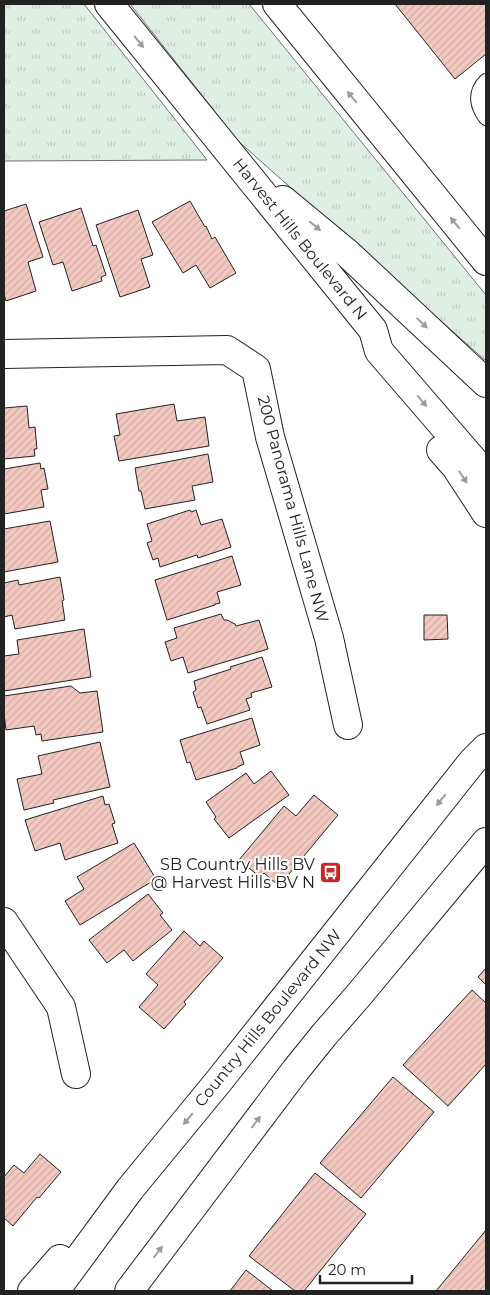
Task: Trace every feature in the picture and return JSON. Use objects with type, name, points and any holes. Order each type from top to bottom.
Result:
[{"type":"main road","name":"Harvest Hills Boulevard N","points":[[109,4],[373,330],[379,350],[486,475]]},
{"type":"main road","points":[[277,4],[486,261]]},
{"type":"main road","points":[[237,161],[347,253],[486,383]]},
{"type":"main road","name":"200 Panorama Hills Lane NW","points":[[4,354],[227,350],[256,369],[270,437],[329,638],[348,725]]},
{"type":"main road","points":[[379,350],[400,403],[456,466],[486,513]]},
{"type":"main road","name":"Country Hills Boulevard NW","points":[[55,1291],[130,1189],[218,1082],[479,755],[486,736]]},
{"type":"main road","points":[[129,1291],[324,1034],[486,842]]},
{"type":"main road","points":[[324,1034],[364,1006],[486,870]]},
{"type":"main road","points":[[4,922],[61,1007],[76,1074]]},
{"type":"main road","points":[[32,1291],[76,1240],[130,1189]]},
{"type":"lane","points":[[486,81],[478,95],[480,109],[486,118]]},
{"type":"green space","points":[[4,4],[84,4],[207,160],[4,161]]},
{"type":"green space","points":[[130,4],[249,4],[486,295],[486,361],[238,141]]},
{"type":"building","points":[[395,4],[486,4],[486,54],[455,79]]},
{"type":"building","points":[[190,201],[212,239],[215,237],[236,273],[210,288],[196,265],[183,273],[152,222]]},
{"type":"building","points":[[26,204],[43,257],[28,262],[36,291],[6,301],[4,294],[4,211]]},
{"type":"building","points":[[81,208],[93,246],[96,245],[106,275],[101,277],[102,281],[72,291],[63,262],[53,265],[39,222]]},
{"type":"building","points":[[138,210],[153,255],[141,259],[150,287],[120,297],[96,225]]},
{"type":"building","points":[[174,404],[177,421],[205,417],[209,446],[119,461],[114,436],[120,435],[116,414]]},
{"type":"building","points":[[27,406],[29,428],[35,427],[37,449],[34,449],[35,456],[4,459],[4,408]]},
{"type":"building","points":[[208,454],[213,482],[192,486],[195,500],[145,509],[141,491],[139,491],[135,468]]},
{"type":"building","points":[[40,463],[41,469],[44,468],[48,489],[41,490],[44,507],[4,514],[4,469]]},
{"type":"building","points":[[190,510],[191,512],[196,510],[201,525],[222,519],[231,547],[198,558],[197,555],[160,567],[158,558],[153,560],[147,543],[152,541],[147,524]]},
{"type":"building","points":[[50,521],[58,562],[4,572],[4,529]]},
{"type":"building","points":[[232,556],[241,585],[217,592],[220,603],[167,620],[155,580]]},
{"type":"building","points":[[60,577],[65,620],[15,629],[12,615],[4,617],[4,583],[18,580],[19,585]]},
{"type":"building","points":[[221,614],[224,620],[236,626],[259,620],[268,649],[188,673],[183,657],[171,661],[165,642],[177,638],[174,628]]},
{"type":"building","points":[[424,615],[447,615],[448,639],[424,640]]},
{"type":"building","points":[[84,629],[91,677],[4,691],[4,656],[19,654],[17,640]]},
{"type":"building","points":[[262,657],[272,687],[251,693],[252,697],[246,699],[250,710],[207,724],[201,707],[198,708],[193,692],[196,690],[194,681]]},
{"type":"building","points":[[71,686],[80,693],[97,691],[103,732],[42,741],[41,734],[36,735],[34,726],[6,730],[4,696]]},
{"type":"building","points":[[252,718],[260,745],[240,752],[244,764],[237,768],[196,780],[190,762],[187,763],[180,740]]},
{"type":"building","points":[[100,742],[110,787],[53,800],[54,803],[24,810],[17,779],[42,774],[38,756]]},
{"type":"building","points":[[271,771],[289,795],[229,838],[214,819],[216,817],[206,802],[246,773],[254,784]]},
{"type":"building","points":[[314,795],[338,815],[279,886],[264,873],[260,877],[239,860],[284,806],[296,816]]},
{"type":"building","points":[[103,796],[105,805],[109,804],[115,823],[112,824],[118,843],[65,860],[60,843],[35,851],[25,820]]},
{"type":"building","points":[[134,843],[156,879],[80,925],[65,901],[84,889],[77,877]]},
{"type":"building","points":[[148,894],[163,913],[160,915],[172,930],[133,961],[124,950],[107,963],[89,940]]},
{"type":"building","points":[[184,931],[200,946],[204,941],[223,958],[184,1002],[186,1004],[164,1029],[139,1007],[158,985],[146,974]]},
{"type":"building","points":[[486,968],[486,985],[478,977]]},
{"type":"building","points":[[472,990],[486,1003],[486,1064],[448,1106],[403,1065]]},
{"type":"building","points":[[393,1077],[434,1112],[361,1198],[320,1163]]},
{"type":"building","points":[[40,1154],[61,1172],[13,1226],[4,1218],[4,1177],[14,1165],[24,1173]]},
{"type":"building","points":[[315,1173],[366,1214],[304,1291],[295,1291],[249,1256]]},
{"type":"building","points":[[486,1230],[486,1291],[436,1291]]},
{"type":"building","points":[[246,1270],[273,1291],[230,1291]]},
{"type":"place","name":"SB Country Hills BV @ Harvest Hills BV N","points":[[331,873]]}]
